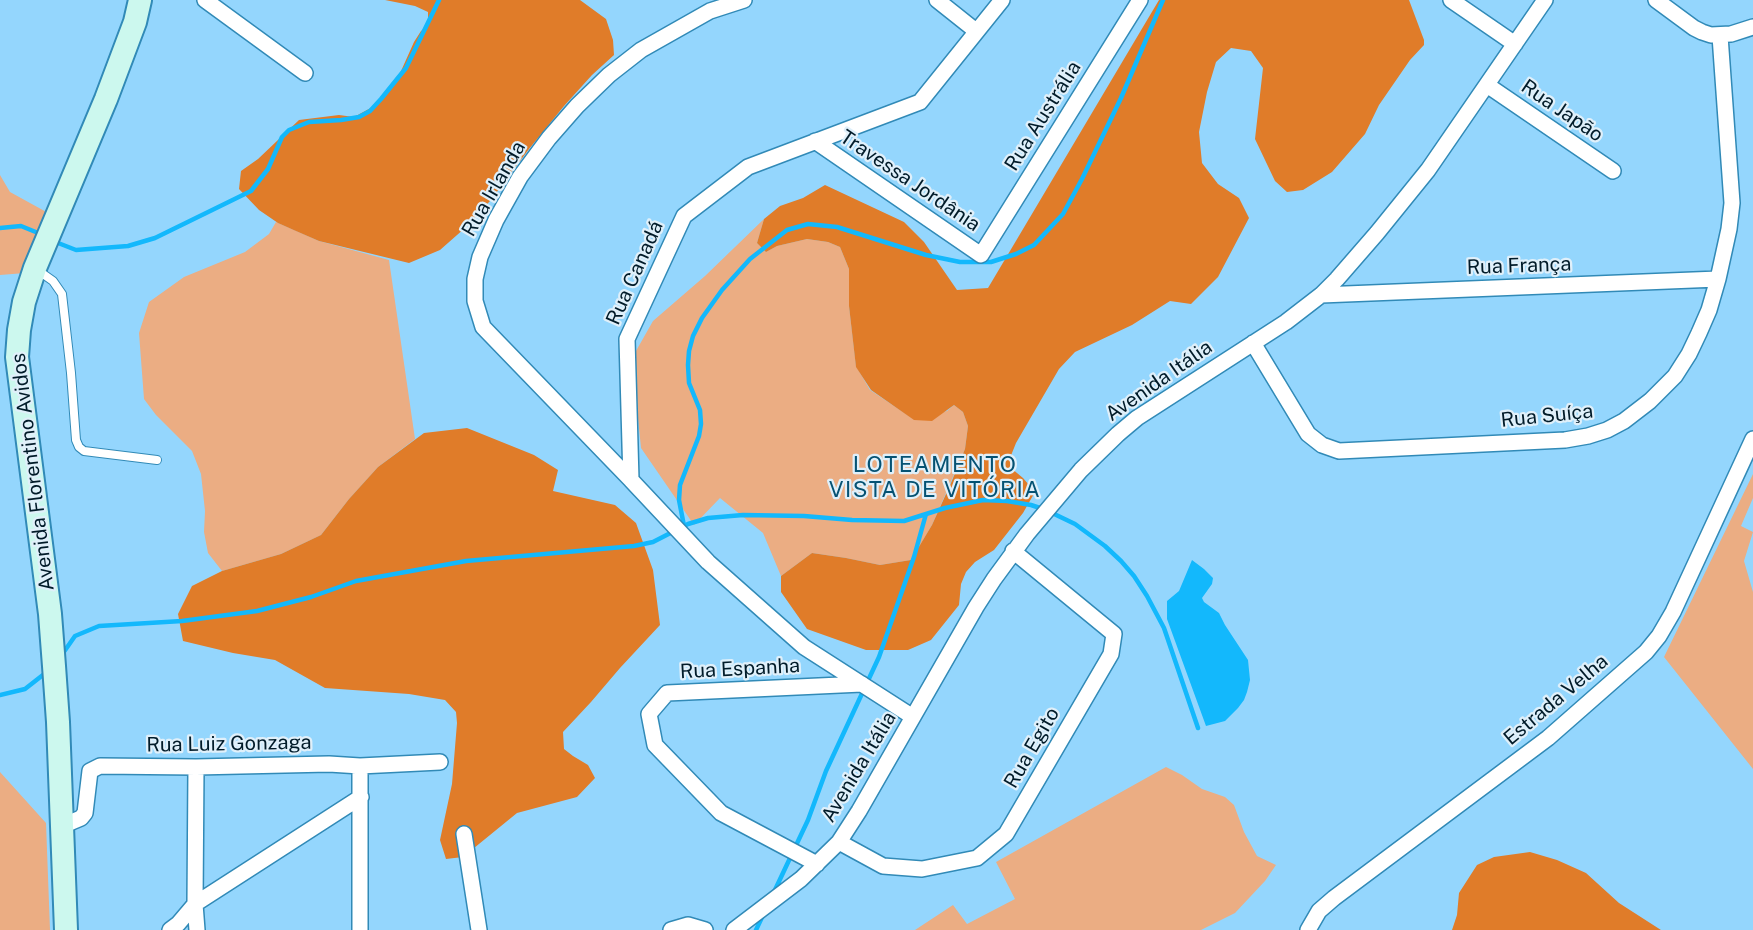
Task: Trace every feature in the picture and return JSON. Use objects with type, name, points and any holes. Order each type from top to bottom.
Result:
[{"type":"street","name":"Avenida Florentino Avidos","points":[[66,930],[58,722],[50,614],[18,357],[19,330],[24,302],[41,253],[106,99],[141,0]]},
{"type":"street","points":[[205,0],[305,72]]},
{"type":"street","name":"Rua Irlanda","points":[[631,480],[483,327],[475,301],[474,279],[480,257],[496,220],[520,177],[549,138],[585,98],[609,75],[641,50],[710,12],[744,0]]},
{"type":"street","points":[[937,0],[976,31]]},
{"type":"street","name":"Rua Canadá","points":[[631,480],[627,339],[684,216],[747,166],[920,102],[1002,0]]},
{"type":"street","name":"Rua Austrália","points":[[981,255],[1140,0]]},
{"type":"street","points":[[1451,0],[1515,44]]},
{"type":"street","name":"Avenida Itália","points":[[735,930],[801,879],[839,842],[976,607],[1013,551],[1081,471],[1137,418],[1286,322],[1321,295],[1337,279],[1428,170],[1545,0]]},
{"type":"street","points":[[1656,0],[1702,32],[1720,36],[1753,27]]},
{"type":"street","name":"Rua Suíça","points":[[1253,343],[1308,434],[1330,449],[1348,451],[1565,440],[1607,430],[1641,408],[1663,390],[1689,354],[1709,310],[1719,279],[1732,203],[1720,36]]},
{"type":"street","name":"Rua Japão","points":[[1487,85],[1613,171]]},
{"type":"street","name":"Travessa Jordânia","points":[[815,141],[981,255]]},
{"type":"street","name":"Rua França","points":[[1321,295],[1719,279]]},
{"type":"street","name":"Estrada Velha","points":[[1307,930],[1319,911],[1326,905],[1548,738],[1647,652],[1673,612],[1753,439]]},
{"type":"street","points":[[631,480],[708,562],[804,647],[913,717]]},
{"type":"street","name":"Rua Egito","points":[[839,842],[882,866],[922,869],[977,858],[1006,834],[1111,654],[1114,634],[1013,551]]},
{"type":"street","name":"Rua Espanha","points":[[818,864],[721,813],[655,745],[649,714],[667,693],[862,684]]},
{"type":"street","name":"Rua Luiz Gonzaga","points":[[62,826],[81,818],[85,813],[90,771],[100,766],[196,767],[329,764],[360,766],[440,762]]},
{"type":"street","points":[[360,766],[360,930]]},
{"type":"street","points":[[196,767],[195,904],[197,930]]},
{"type":"street","points":[[170,930],[195,904],[361,797]]},
{"type":"street","points":[[464,834],[479,930]]},
{"type":"street","points":[[671,930],[688,925],[705,930]]},
{"type":"lane","points":[[41,253],[62,294],[76,440],[79,447],[84,451],[157,460]]},
{"type":"shaded area","points":[[385,0],[580,0],[606,19],[613,40],[614,55],[564,106],[490,201],[440,250],[409,263],[319,241],[296,231],[278,223],[259,210],[239,189],[241,171],[258,159],[299,120],[339,115],[354,117],[378,104],[397,80],[414,42],[421,31],[428,26],[428,12],[415,6]]},
{"type":"shaded area","points":[[1159,0],[1409,0],[1424,45],[1410,60],[1379,105],[1365,134],[1332,172],[1303,190],[1287,192],[1275,181],[1255,139],[1263,68],[1251,51],[1231,48],[1216,62],[1199,132],[1202,163],[1218,184],[1239,198],[1249,218],[1218,277],[1191,304],[1170,301],[1132,325],[1075,352],[1059,369],[1016,443],[1010,458],[1011,468],[1035,492],[1023,513],[994,550],[975,562],[966,572],[961,584],[959,605],[931,640],[908,650],[866,650],[807,629],[781,592],[781,576],[812,553],[880,565],[911,560],[932,525],[951,483],[965,449],[968,426],[963,412],[954,405],[932,421],[914,420],[871,390],[856,367],[849,306],[849,269],[840,247],[828,242],[807,239],[777,246],[766,252],[757,243],[764,219],[780,206],[803,198],[825,185],[904,222],[924,242],[957,290],[988,288]]},
{"type":"shaded area","points":[[0,175],[10,192],[50,214],[25,273],[0,275]]},
{"type":"shaded area","points":[[764,219],[757,243],[766,252],[777,246],[807,239],[828,242],[840,247],[849,269],[849,306],[856,366],[870,390],[915,420],[947,411],[954,405],[963,412],[968,426],[965,449],[932,525],[911,560],[880,565],[812,553],[781,576],[763,533],[720,498],[694,525],[641,448],[632,358],[653,321],[705,276]]},
{"type":"shaded area","points":[[276,222],[319,241],[389,260],[415,439],[378,467],[321,535],[281,554],[222,571],[208,553],[204,532],[205,511],[201,474],[192,451],[156,415],[144,399],[139,333],[149,302],[184,277],[245,252],[269,234]]},
{"type":"shaded area","points":[[467,428],[534,455],[558,470],[553,491],[615,505],[636,523],[653,570],[660,625],[563,732],[564,749],[588,765],[595,778],[577,797],[517,813],[463,857],[446,859],[440,840],[452,784],[457,723],[456,712],[445,700],[409,694],[325,688],[275,660],[183,641],[178,614],[192,586],[222,571],[281,554],[321,535],[378,467],[424,433]]},
{"type":"shaded area","points":[[1753,474],[1753,498],[1741,526],[1753,532],[1744,561],[1753,592],[1753,769],[1664,657]]},
{"type":"shaded area","points":[[1166,767],[1202,789],[1225,797],[1234,805],[1244,832],[1257,856],[1276,865],[1265,881],[1235,913],[1201,930],[915,930],[953,905],[967,924],[1015,899],[996,862]]},
{"type":"shaded area","points":[[0,772],[46,823],[50,930],[0,930]]},
{"type":"shaded area","points":[[1530,852],[1557,860],[1586,873],[1619,903],[1661,930],[1452,930],[1457,915],[1459,893],[1477,865],[1494,857]]},
{"type":"water","points":[[1192,560],[1213,578],[1212,584],[1202,598],[1219,613],[1248,660],[1250,680],[1244,700],[1238,708],[1225,721],[1206,726],[1167,619],[1167,601],[1179,591]]},
{"type":"waterway","points":[[53,241],[76,250],[128,246],[155,238],[251,191],[268,169],[282,137],[289,130],[309,122],[359,117],[370,111],[406,68],[439,0]]},
{"type":"waterway","points":[[684,526],[679,500],[680,485],[699,436],[701,424],[700,410],[689,383],[689,351],[702,318],[722,290],[750,259],[787,230],[808,224],[837,227],[926,255],[960,262],[991,262],[1034,245],[1063,214],[1082,179],[1121,98],[1163,0]]},
{"type":"waterway","points":[[0,228],[21,226],[43,235]]},
{"type":"waterway","points":[[61,656],[75,636],[99,626],[182,621],[257,611],[311,597],[356,581],[466,561],[634,546],[653,542],[688,524],[708,518],[743,515],[904,521],[945,508],[983,500],[1007,501],[1043,509]]},
{"type":"waterway","points":[[1050,512],[1075,524],[1105,546],[1134,576],[1164,628],[1198,728]]},
{"type":"waterway","points":[[774,892],[808,820],[826,771],[879,657],[914,557],[926,514]]},
{"type":"waterway","points":[[0,695],[25,689],[48,671]]},
{"type":"waterway","points":[[756,930],[764,913]]},
{"type":"district","name":"LOTEAMENTO VISTA DE VITÓRIA","points":[[935,478]]}]
